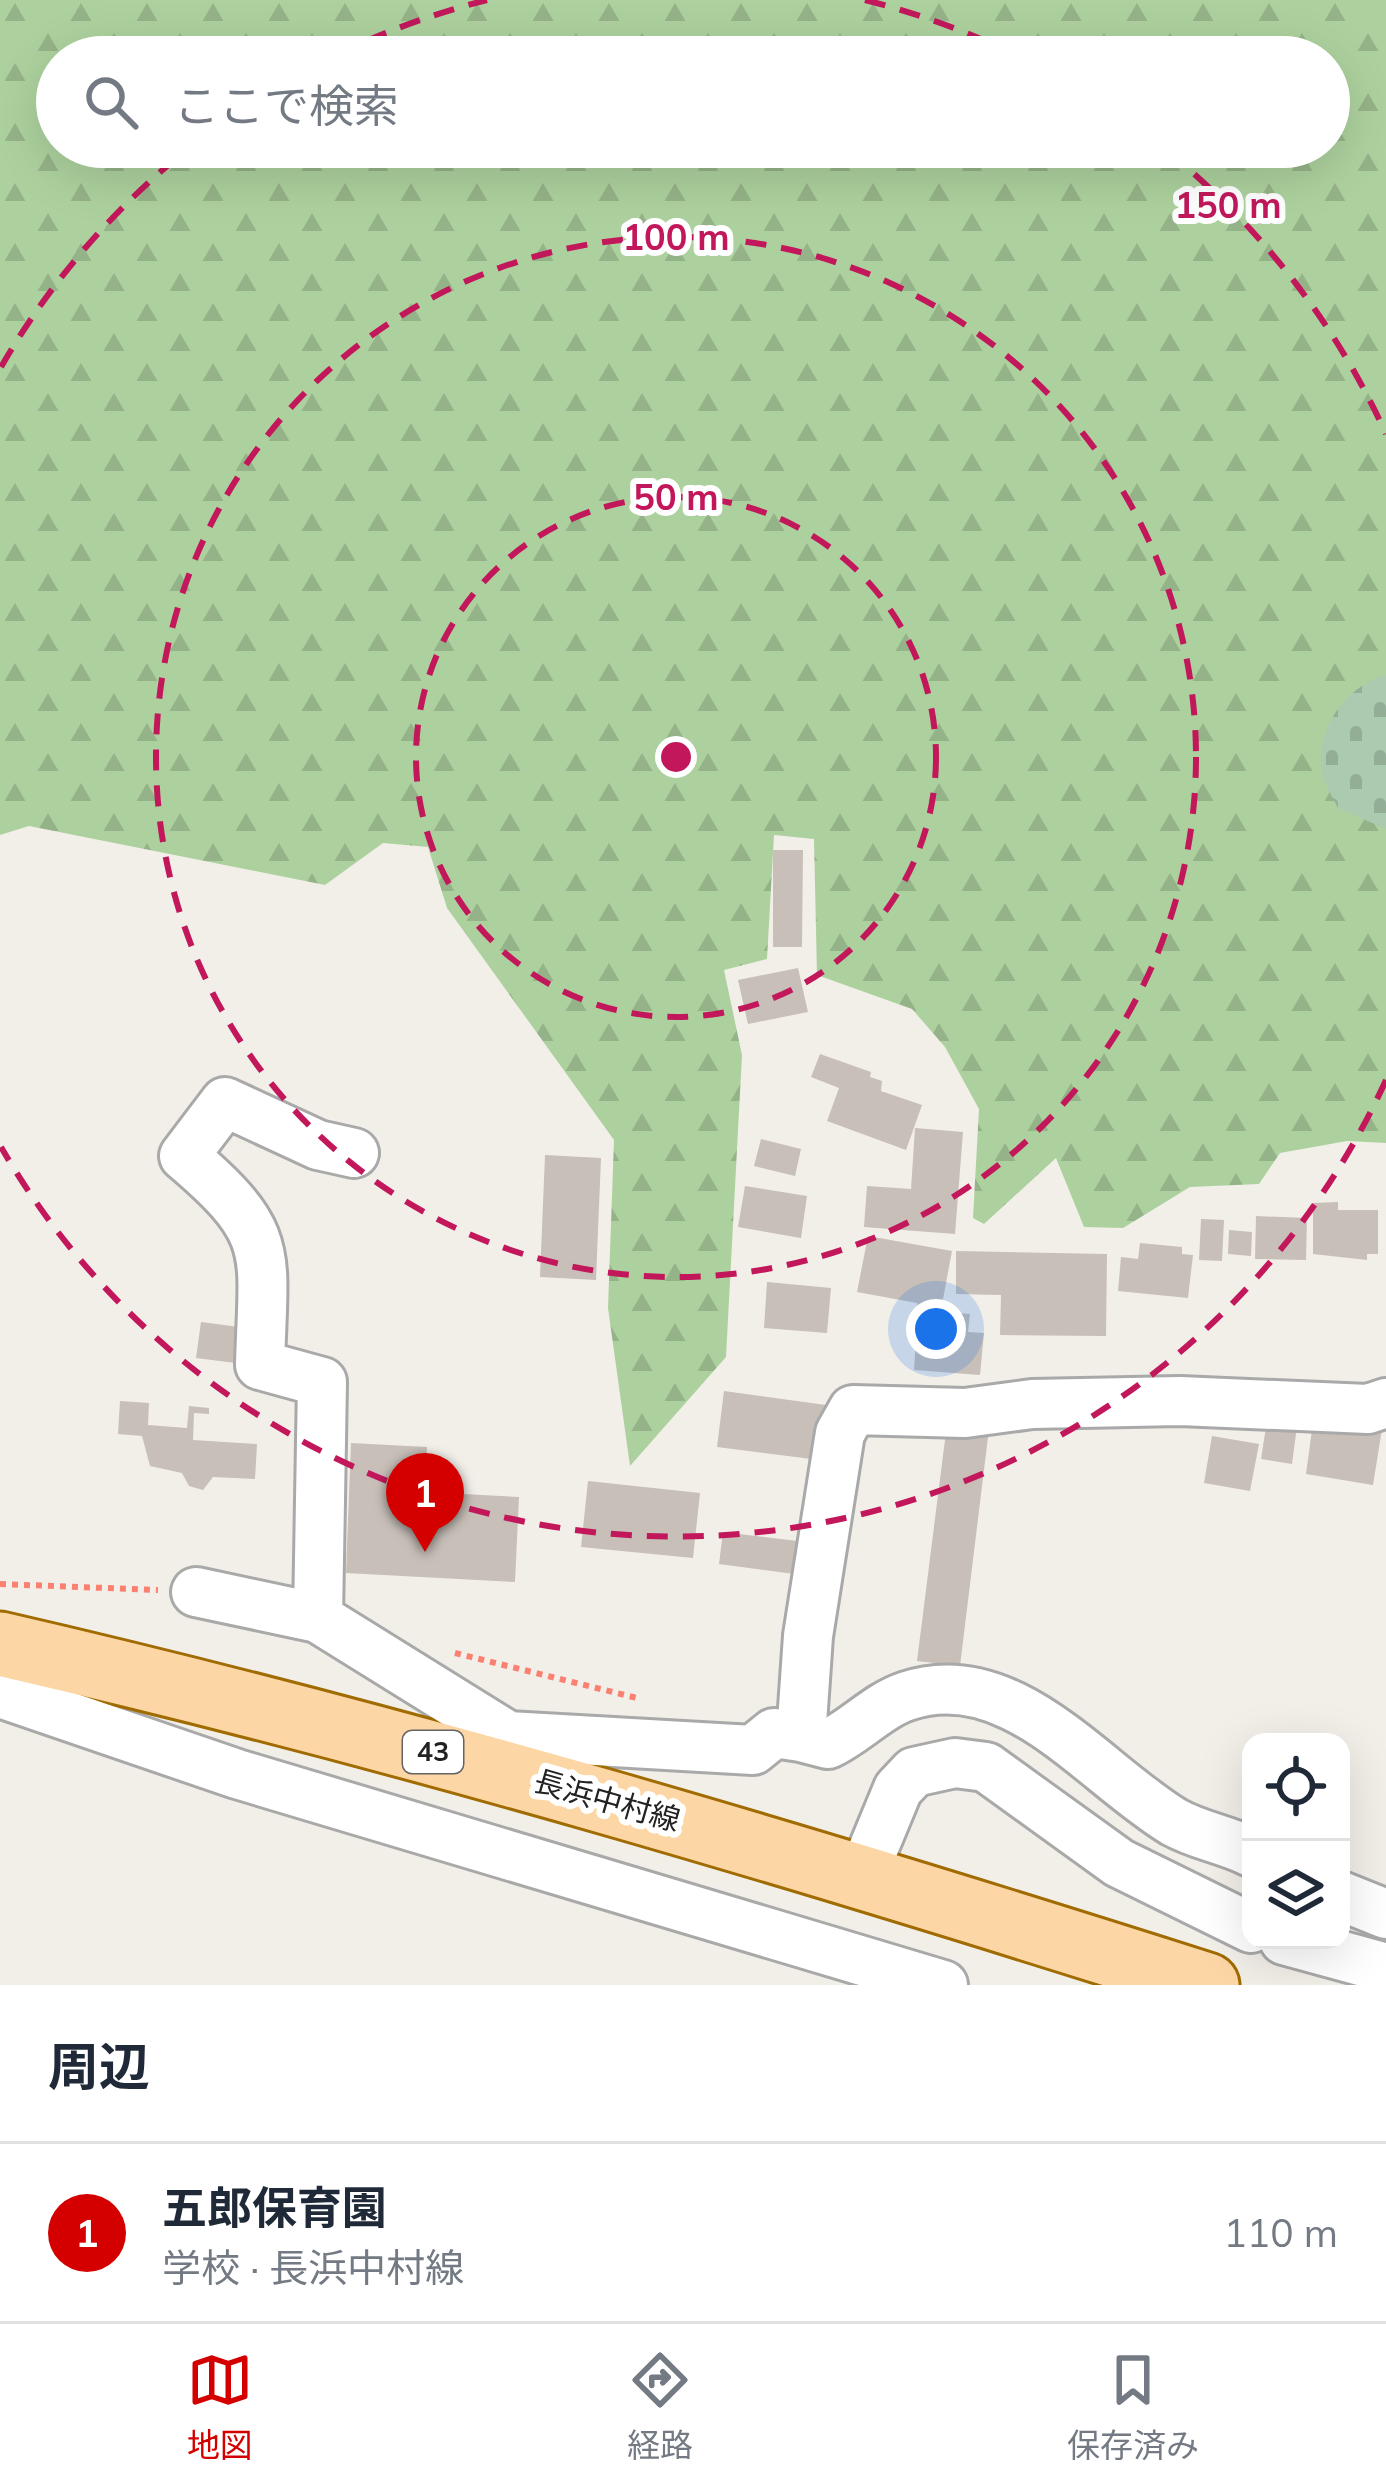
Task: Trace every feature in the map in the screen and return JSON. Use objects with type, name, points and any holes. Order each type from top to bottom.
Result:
[{"type":"main road","name":"長浜中村線","points":[[0,1644],[503,1753],[862,1876],[1207,1985]]},
{"type":"street","points":[[318,1618],[322,1382],[260,1365],[263,1267],[254,1226],[233,1198],[184,1156],[225,1102],[318,1145],[354,1153]]},
{"type":"street","points":[[801,1738],[815,1591],[840,1433],[853,1410],[965,1413],[1032,1405],[1180,1401],[1368,1409],[1386,1403]]},
{"type":"street","points":[[196,1592],[318,1618],[503,1753],[753,1750],[774,1733],[827,1744],[904,1697],[935,1690],[974,1694],[1020,1707],[1173,1821],[1242,1848]]},
{"type":"street","points":[[0,1693],[237,1774],[943,1985]]},
{"type":"street","points":[[862,1876],[898,1789],[914,1772],[955,1762],[986,1767],[1119,1863],[1242,1924]]},
{"type":"street","points":[[1195,1904],[1214,1893],[1242,1896]]},
{"type":"street","points":[[1350,1900],[1386,1914]]},
{"type":"street","points":[[1317,1949],[1386,1968]]},
{"type":"path","points":[[0,1584],[196,1592]]},
{"type":"path","points":[[432,1647],[660,1704]]},
{"type":"green space","points":[[0,0],[1386,0],[1386,1143],[1347,1141],[1280,1153],[1259,1184],[1190,1187],[1123,1228],[1084,1227],[1056,1158],[984,1224],[973,1218],[979,1109],[945,1047],[912,1009],[817,975],[814,839],[774,835],[767,959],[724,970],[742,1055],[726,1357],[630,1466],[608,1308],[614,1140],[447,908],[428,847],[383,843],[325,885],[29,826],[0,835]]},
{"type":"green space","points":[[1386,675],[1386,829],[1338,808],[1323,777],[1321,756],[1328,726],[1346,699]]},
{"type":"building","points":[[773,850],[803,850],[802,947],[773,947]]},
{"type":"building","points":[[798,968],[808,1012],[748,1024],[738,980]]},
{"type":"building","points":[[820,1054],[871,1072],[870,1077],[882,1081],[881,1091],[922,1105],[906,1150],[827,1121],[839,1088],[811,1077]]},
{"type":"building","points":[[915,1128],[963,1132],[955,1234],[864,1227],[867,1186],[911,1189]]},
{"type":"building","points":[[761,1139],[801,1149],[795,1176],[754,1166]]},
{"type":"building","points":[[545,1155],[601,1158],[596,1280],[540,1277]]},
{"type":"building","points":[[745,1186],[807,1196],[801,1238],[738,1227]]},
{"type":"building","points":[[1338,1202],[1338,1210],[1378,1210],[1378,1254],[1367,1254],[1367,1260],[1313,1254],[1313,1203]]},
{"type":"building","points":[[1256,1216],[1307,1218],[1306,1260],[1255,1259]]},
{"type":"building","points":[[1201,1219],[1224,1220],[1222,1261],[1199,1260]]},
{"type":"building","points":[[1229,1230],[1252,1232],[1251,1256],[1228,1254]]},
{"type":"building","points":[[868,1236],[952,1251],[941,1310],[919,1313],[917,1303],[857,1292]]},
{"type":"building","points":[[1140,1243],[1182,1247],[1182,1254],[1193,1255],[1188,1298],[1118,1291],[1121,1257],[1138,1259]]},
{"type":"building","points":[[956,1251],[1107,1254],[1106,1336],[1000,1335],[1001,1295],[956,1294]]},
{"type":"building","points":[[767,1282],[831,1288],[827,1333],[764,1328]]},
{"type":"building","points":[[930,1311],[970,1314],[968,1332],[984,1333],[980,1375],[914,1370],[916,1339],[928,1339]]},
{"type":"building","points":[[201,1322],[247,1328],[243,1364],[196,1358]]},
{"type":"building","points":[[724,1391],[826,1405],[819,1460],[717,1447]]},
{"type":"building","points":[[120,1401],[149,1403],[148,1425],[187,1428],[189,1406],[209,1408],[209,1414],[194,1413],[193,1440],[257,1444],[255,1479],[213,1477],[203,1490],[189,1486],[182,1473],[150,1466],[142,1436],[118,1434]]},
{"type":"building","points":[[1268,1414],[1298,1419],[1292,1464],[1261,1459]]},
{"type":"building","points":[[1323,1419],[1382,1429],[1373,1485],[1306,1474],[1312,1430],[1322,1431]]},
{"type":"building","points":[[947,1424],[989,1429],[960,1666],[917,1661]]},
{"type":"building","points":[[1212,1436],[1259,1444],[1250,1491],[1204,1483]]},
{"type":"building","points":[[351,1443],[427,1447],[425,1492],[519,1497],[515,1582],[346,1573]]},
{"type":"building","points":[[588,1481],[700,1493],[693,1558],[581,1547]]},
{"type":"building","points":[[723,1532],[806,1542],[802,1575],[719,1564]]},
{"type":"place","name":"五郎保育園","points":[[425,1552]]}]
